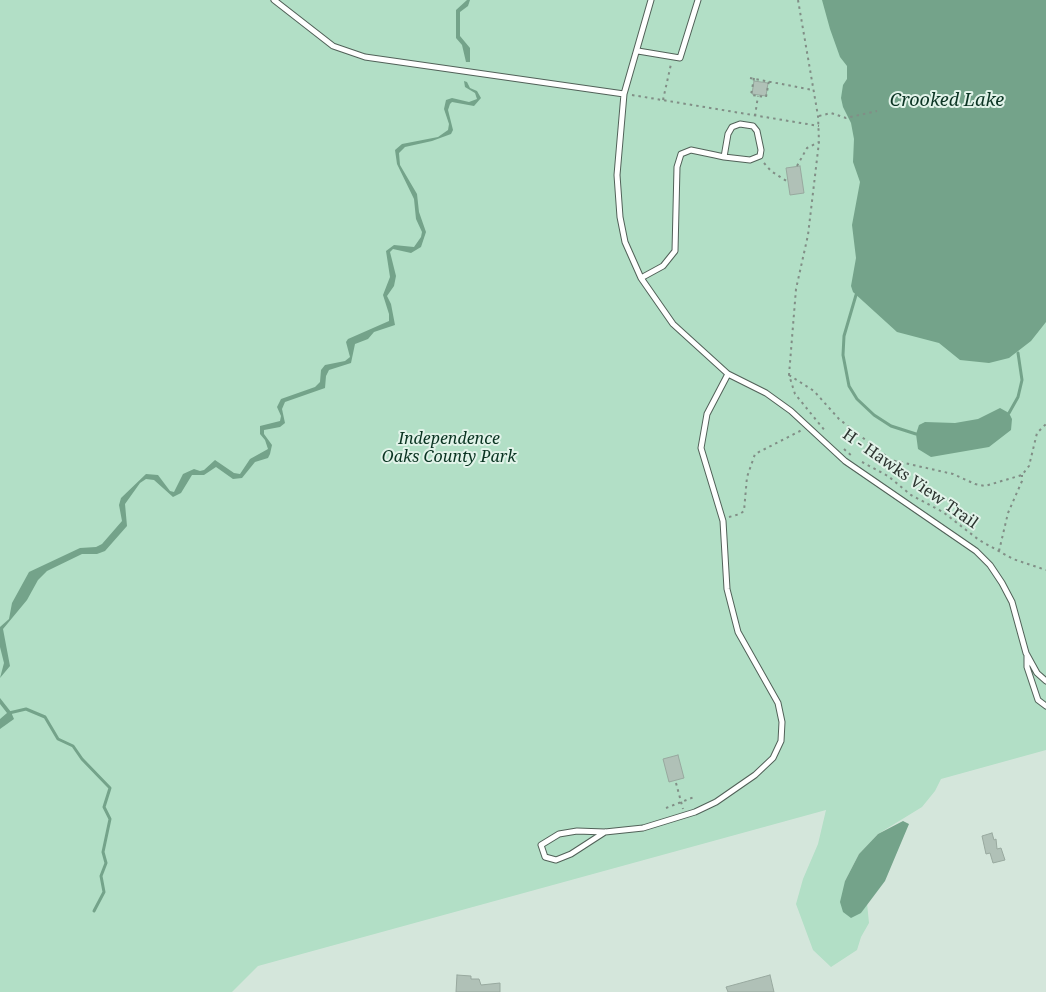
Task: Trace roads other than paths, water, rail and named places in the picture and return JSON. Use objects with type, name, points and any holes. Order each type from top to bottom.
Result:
[{"type":"lane","points":[[274,0],[334,46],[364,57],[624,94]]},
{"type":"lane","points":[[651,0],[638,51],[624,94],[617,174],[620,217],[625,242],[641,278],[673,324],[728,374],[773,397],[845,461],[976,551],[990,565],[1012,602],[1026,653],[1027,667],[1038,700],[1046,706]]},
{"type":"lane","points":[[638,51],[680,58],[698,0]]},
{"type":"lane","points":[[641,278],[663,266],[675,251],[677,167],[681,154],[691,150],[724,156],[750,160],[760,156],[758,131],[753,126],[740,124],[732,127],[728,134],[724,156]]},
{"type":"lane","points":[[605,832],[571,854],[556,860],[545,857],[541,845],[559,834],[577,831],[605,832],[643,828],[686,816],[716,802],[755,775],[773,758],[781,741],[782,722],[778,703],[738,632],[727,589],[722,518],[701,448],[707,414],[728,374]]},
{"type":"lane","points":[[1026,653],[1037,673],[1046,681]]},
{"type":"water","points":[[467,0],[470,0],[468,6],[460,12],[460,36],[470,48],[470,62],[466,62],[462,45],[456,38],[456,10]]},
{"type":"water","name":"Crooked Lake","points":[[822,0],[1046,0],[1046,322],[1031,341],[1009,358],[989,363],[960,360],[939,343],[897,332],[853,292],[851,286],[856,258],[852,225],[860,182],[853,162],[854,139],[851,123],[841,98],[843,85],[847,79],[847,66],[840,57]]},
{"type":"water","points":[[464,81],[467,82],[470,88],[477,91],[481,98],[474,106],[452,102],[450,104],[448,110],[453,130],[451,134],[432,141],[405,147],[399,153],[400,165],[417,194],[419,212],[426,232],[421,247],[411,253],[393,249],[390,252],[396,276],[394,286],[387,296],[391,304],[395,325],[374,332],[368,339],[355,344],[351,363],[329,370],[326,376],[325,388],[285,402],[282,409],[285,423],[280,427],[264,430],[264,434],[272,445],[268,458],[255,462],[242,478],[233,479],[216,467],[204,475],[192,475],[181,493],[173,497],[154,480],[146,479],[140,483],[125,504],[127,526],[105,551],[97,554],[82,554],[47,571],[38,580],[27,600],[3,629],[10,666],[0,678],[4,663],[0,647],[0,627],[9,619],[12,603],[29,572],[80,548],[96,547],[102,544],[122,521],[119,505],[121,498],[146,474],[158,475],[170,491],[174,492],[183,474],[194,469],[204,470],[215,460],[234,473],[240,474],[250,459],[268,449],[265,440],[260,434],[260,426],[280,421],[281,416],[277,407],[281,399],[315,387],[320,382],[321,370],[325,365],[345,361],[350,357],[346,342],[348,339],[389,321],[389,314],[383,295],[390,277],[386,251],[394,245],[414,247],[422,232],[416,219],[414,199],[397,164],[395,150],[402,144],[438,137],[448,130],[449,124],[444,109],[446,100],[452,98],[469,102],[477,99],[475,93],[465,87]]},
{"type":"water","points":[[1000,408],[1009,413],[1012,419],[1011,430],[989,447],[931,457],[918,449],[916,434],[919,425],[925,422],[955,423],[978,419]]},
{"type":"water","points":[[0,698],[14,719],[0,729],[0,719],[7,713],[0,704]]},
{"type":"water","points":[[903,821],[909,824],[885,881],[861,913],[851,918],[843,912],[840,902],[845,881],[859,854],[878,834]]},
{"type":"waterway","points":[[856,295],[844,336],[843,355],[849,386],[857,399],[874,415],[891,426],[916,434]]},
{"type":"waterway","points":[[1009,413],[1018,397],[1022,380],[1018,353]]},
{"type":"waterway","points":[[9,713],[26,709],[45,717],[58,739],[73,746],[82,759],[110,788],[104,807],[110,819],[103,852],[106,863],[101,876],[104,892],[94,911]]},
{"type":"park label","name":"Independence Oaks County Park","points":[[449,448]]}]
